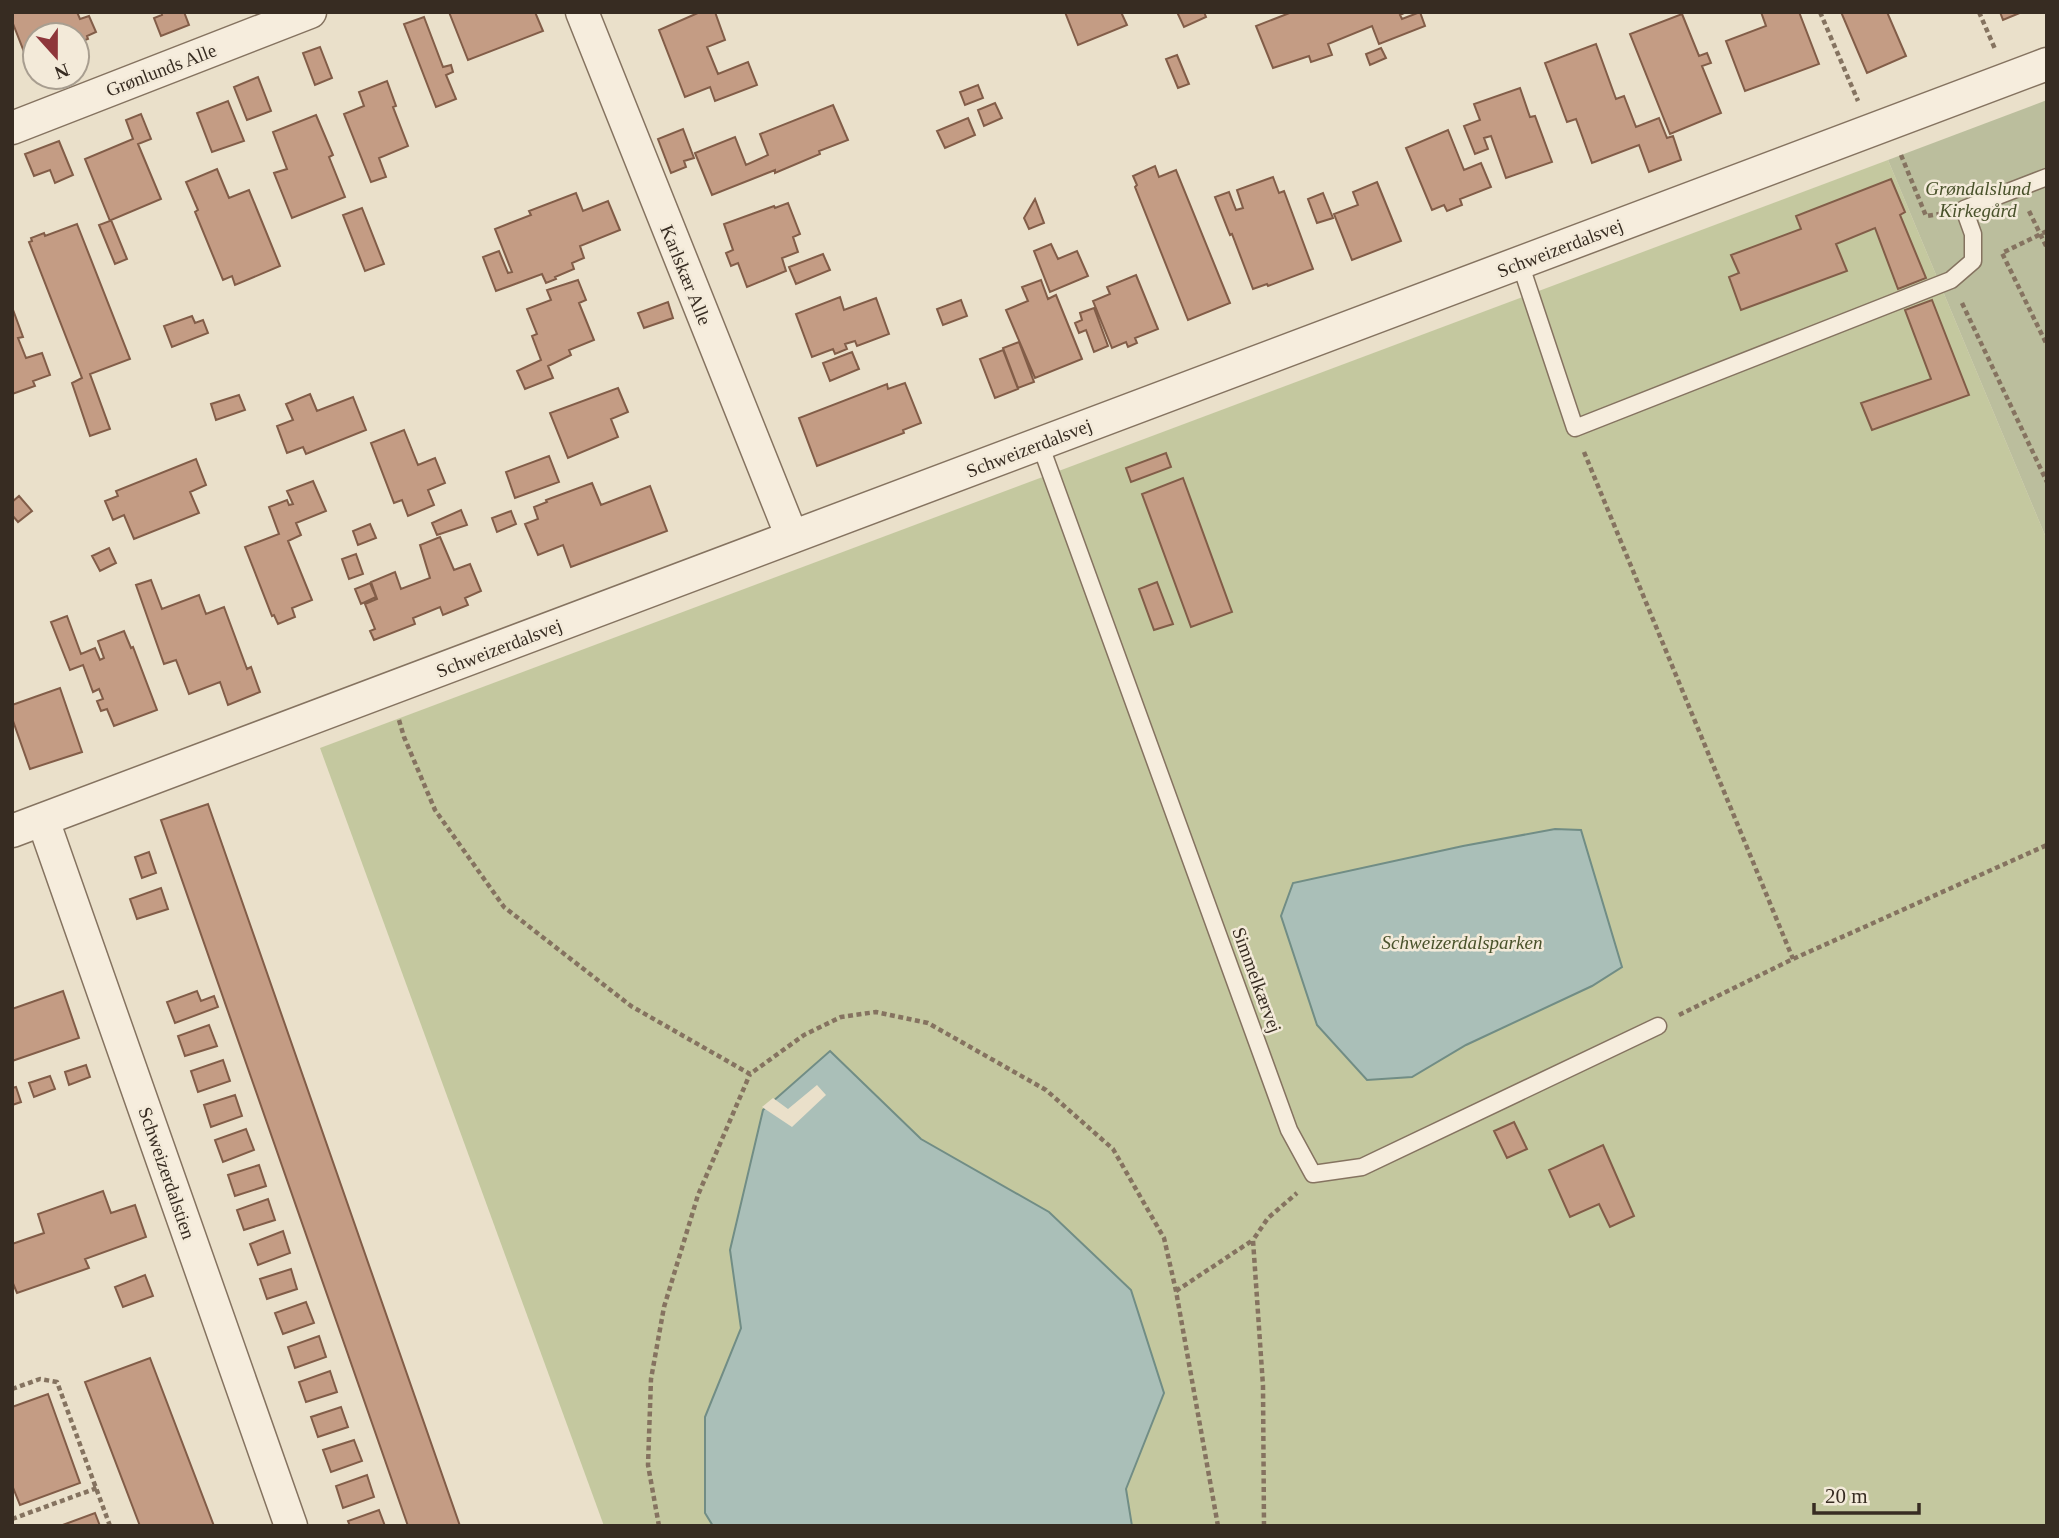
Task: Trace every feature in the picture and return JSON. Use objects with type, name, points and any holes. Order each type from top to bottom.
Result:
[{"type":"street","name":"Grønlunds Alle","points":[[12,128],[310,12]]},
{"type":"street","name":"Karlskær Alle","points":[[582,12],[792,537]]},
{"type":"street","name":"Schweizerdalsvej","points":[[12,831],[2047,64]]},
{"type":"street","name":"Schweizerdalstien","points":[[43,820],[291,1526]]},
{"type":"lane","points":[[1520,262],[1575,428],[1951,280],[1973,261],[1973,234],[1964,209],[2047,177]]},
{"type":"lane","name":"Simmelkærvej","points":[[1040,444],[1289,1130],[1313,1174]]},
{"type":"lane","points":[[1313,1174],[1362,1167],[1658,1026]]},
{"type":"path","points":[[1820,12],[1926,216],[1964,209]]},
{"type":"path","points":[[2018,189],[2047,248]]},
{"type":"path","points":[[2047,231],[2002,253],[2047,345]]},
{"type":"path","points":[[1951,280],[2047,482]]},
{"type":"path","points":[[1575,428],[1793,959]]},
{"type":"path","points":[[391,689],[404,737],[435,810],[504,907],[631,1006],[750,1074]]},
{"type":"path","points":[[1658,1026],[1793,959],[2047,845]]},
{"type":"path","points":[[659,1526],[648,1465],[651,1379],[664,1307],[698,1195],[750,1074],[804,1035],[841,1017],[876,1012],[928,1023],[1046,1090],[1113,1149],[1164,1238],[1219,1526]]},
{"type":"path","points":[[1176,1291],[1253,1240],[1268,1218],[1293,1198],[1313,1174]]},
{"type":"path","points":[[1253,1240],[1263,1386],[1264,1526]]},
{"type":"path","points":[[12,1389],[40,1379],[57,1382],[110,1526]]},
{"type":"path","points":[[12,1519],[97,1488]]},
{"type":"green space","name":"Grøndalslund Kirkegård","points":[[2047,100],[2047,540],[1888,160]]},
{"type":"green space","name":"Schweizerdalsparken","points":[[1888,160],[2047,540],[2047,1526],[604,1526],[320,748]]},
{"type":"water","points":[[1555,829],[1581,830],[1622,967],[1592,986],[1466,1045],[1412,1077],[1367,1080],[1317,1025],[1281,916],[1293,883]]},
{"type":"water","points":[[830,1051],[921,1139],[1049,1212],[1131,1290],[1164,1393],[1126,1489],[1132,1526],[713,1526],[705,1513],[705,1417],[741,1328],[730,1250],[763,1110]]},
{"type":"pier","points":[[817,1085],[826,1095],[792,1127],[762,1107],[773,1098],[788,1109]]},
{"type":"building","points":[[12,12],[77,12],[80,19],[89,16],[96,32],[91,34],[91,21],[21,21],[21,44],[12,21]]},
{"type":"building","points":[[161,12],[184,12],[189,25],[161,36],[154,18],[162,15]]},
{"type":"building","points":[[449,12],[535,12],[543,31],[468,60]]},
{"type":"building","points":[[700,12],[715,12],[725,40],[707,47],[718,74],[748,62],[757,85],[715,101],[710,87],[685,97],[659,30]]},
{"type":"building","points":[[1065,12],[1121,12],[1127,25],[1078,45]]},
{"type":"building","points":[[1177,12],[1204,12],[1206,17],[1184,27]]},
{"type":"building","points":[[1292,12],[1406,12],[1400,15],[1402,19],[1420,12],[1425,26],[1379,44],[1372,26],[1328,44],[1332,55],[1311,62],[1309,56],[1273,68],[1256,26]]},
{"type":"building","points":[[1761,12],[1799,12],[1819,64],[1745,91],[1726,41],[1766,26]]},
{"type":"building","points":[[1841,12],[1887,12],[1906,56],[1867,73]]},
{"type":"building","points":[[2000,12],[2022,12],[2003,20]]},
{"type":"building","points":[[1682,14],[1699,56],[1707,53],[1711,63],[1702,66],[1721,113],[1670,134],[1630,34]]},
{"type":"building","points":[[424,17],[443,67],[451,65],[453,72],[446,75],[456,99],[436,107],[404,24]]},
{"type":"building","points":[[1596,44],[1616,99],[1624,96],[1636,127],[1659,118],[1667,138],[1673,136],[1681,160],[1649,172],[1639,145],[1592,163],[1576,119],[1567,122],[1545,63]]},
{"type":"building","points":[[320,47],[332,78],[315,85],[303,53]]},
{"type":"building","points":[[1381,48],[1386,58],[1370,65],[1366,54]]},
{"type":"building","points":[[1177,55],[1189,84],[1178,88],[1166,59]]},
{"type":"building","points":[[258,77],[271,111],[247,120],[234,87]]},
{"type":"building","points":[[387,81],[396,106],[393,107],[408,146],[379,158],[386,177],[371,182],[344,114],[364,106],[359,92]]},
{"type":"building","points":[[978,85],[983,98],[965,105],[960,92]]},
{"type":"building","points":[[1520,88],[1530,117],[1535,116],[1552,162],[1506,178],[1491,136],[1484,138],[1488,149],[1475,154],[1464,126],[1480,120],[1474,104]]},
{"type":"building","points":[[228,101],[244,141],[212,152],[197,113]]},
{"type":"building","points":[[995,103],[1002,118],[984,126],[978,110]]},
{"type":"building","points":[[833,105],[848,140],[775,173],[775,170],[712,195],[695,153],[735,137],[746,165],[768,155],[760,134]]},
{"type":"building","points":[[141,114],[151,139],[138,144],[161,199],[111,220],[127,259],[115,264],[99,225],[110,221],[85,159],[133,139],[126,120]]},
{"type":"building","points":[[316,115],[333,155],[329,157],[345,197],[292,218],[274,173],[287,169],[273,132]]},
{"type":"building","points":[[968,118],[975,135],[945,148],[937,131]]},
{"type":"building","points":[[683,129],[694,158],[684,161],[686,167],[671,173],[658,139]]},
{"type":"building","points":[[1448,130],[1464,170],[1481,163],[1491,187],[1460,199],[1462,205],[1447,211],[1444,205],[1432,210],[1406,148]]},
{"type":"building","points":[[59,141],[73,175],[55,183],[50,170],[34,176],[25,154]]},
{"type":"building","points":[[1155,166],[1159,177],[1176,170],[1230,303],[1188,320],[1135,187],[1137,185],[1133,176]]},
{"type":"building","points":[[217,169],[229,198],[249,190],[280,266],[235,285],[232,276],[223,280],[195,212],[198,210],[186,182]]},
{"type":"building","points":[[1273,177],[1279,193],[1284,191],[1313,269],[1253,289],[1215,197],[1229,192],[1236,210],[1243,208],[1237,190]]},
{"type":"building","points":[[1891,179],[1905,212],[1900,215],[1926,278],[1898,289],[1875,228],[1836,244],[1847,271],[1741,310],[1729,277],[1739,273],[1731,255],[1801,229],[1796,216]]},
{"type":"building","points":[[1377,182],[1401,241],[1352,260],[1334,214],[1358,205],[1353,192]]},
{"type":"building","points":[[576,193],[583,211],[608,201],[620,230],[580,246],[584,258],[572,263],[574,269],[555,277],[556,279],[546,283],[542,274],[496,291],[483,257],[499,251],[508,273],[512,272],[495,229],[531,215],[529,211]]},
{"type":"building","points":[[1323,193],[1333,218],[1317,223],[1308,199]]},
{"type":"building","points":[[1035,199],[1044,223],[1029,229],[1024,218]]},
{"type":"building","points":[[788,203],[800,234],[793,237],[798,252],[782,258],[786,271],[747,287],[738,263],[731,266],[726,253],[733,250],[724,224]]},
{"type":"building","points":[[362,208],[384,264],[365,271],[343,215]]},
{"type":"building","points":[[77,224],[130,359],[90,374],[110,429],[90,436],[72,383],[82,378],[29,242],[32,241],[31,238],[44,233],[45,236]]},
{"type":"building","points":[[1051,244],[1058,259],[1077,251],[1088,276],[1050,292],[1034,251]]},
{"type":"building","points":[[823,254],[830,270],[796,284],[789,267]]},
{"type":"building","points":[[1136,275],[1158,329],[1135,338],[1137,343],[1128,347],[1126,342],[1112,348],[1093,301],[1110,294],[1107,287]]},
{"type":"building","points":[[578,280],[586,300],[579,303],[594,340],[569,350],[571,355],[548,366],[553,378],[525,389],[517,371],[541,360],[532,336],[537,334],[527,309],[551,300],[547,290]]},
{"type":"building","points":[[1041,280],[1048,299],[1056,295],[1082,359],[1035,378],[1006,310],[1028,301],[1022,287]]},
{"type":"building","points":[[840,297],[844,310],[876,298],[889,334],[857,346],[855,341],[845,344],[847,349],[835,354],[833,349],[812,357],[796,314]]},
{"type":"building","points":[[961,300],[967,316],[943,325],[937,309]]},
{"type":"building","points":[[1932,300],[1969,395],[1872,430],[1861,403],[1931,379],[1905,310]]},
{"type":"building","points":[[668,302],[673,318],[644,328],[638,313]]},
{"type":"building","points":[[12,307],[23,337],[18,338],[26,358],[42,353],[50,375],[33,381],[35,386],[12,394]]},
{"type":"building","points":[[1094,308],[1108,346],[1094,352],[1086,330],[1079,333],[1075,323],[1082,320],[1080,313]]},
{"type":"building","points":[[192,316],[195,323],[203,320],[208,333],[172,347],[164,326]]},
{"type":"building","points":[[1019,342],[1034,382],[1018,388],[1003,348]]},
{"type":"building","points":[[1003,350],[1018,389],[995,398],[980,359]]},
{"type":"building","points":[[852,352],[859,369],[830,381],[823,363]]},
{"type":"building","points":[[905,383],[921,423],[903,430],[904,433],[817,466],[799,418],[887,384],[888,389]]},
{"type":"building","points":[[618,388],[628,412],[611,419],[618,437],[568,458],[550,413]]},
{"type":"building","points":[[310,394],[317,411],[353,397],[366,430],[306,454],[303,447],[287,453],[277,426],[293,420],[286,404]]},
{"type":"building","points":[[239,395],[245,410],[216,420],[211,404]]},
{"type":"building","points":[[404,430],[418,465],[435,458],[445,483],[428,490],[434,505],[408,516],[402,500],[394,503],[371,443]]},
{"type":"building","points":[[1166,453],[1171,467],[1131,482],[1126,468]]},
{"type":"building","points":[[549,456],[559,482],[515,498],[506,472]]},
{"type":"building","points":[[196,459],[206,485],[190,492],[199,513],[134,539],[124,515],[113,520],[105,501],[118,496],[116,491]]},
{"type":"building","points":[[1183,478],[1232,612],[1191,627],[1142,494]]},
{"type":"building","points":[[313,481],[326,511],[296,523],[301,535],[288,541],[312,600],[292,608],[295,617],[278,624],[274,615],[272,616],[245,547],[279,534],[269,507],[287,500],[289,505],[293,504],[287,491]]},
{"type":"building","points":[[592,483],[601,505],[650,486],[667,531],[571,567],[563,545],[538,555],[525,524],[538,519],[534,507]]},
{"type":"building","points":[[19,496],[32,511],[18,522],[12,515],[12,502]]},
{"type":"building","points":[[461,510],[467,525],[437,535],[432,523]]},
{"type":"building","points":[[511,511],[516,524],[497,532],[492,518]]},
{"type":"building","points":[[370,524],[376,538],[358,545],[353,531]]},
{"type":"building","points":[[440,537],[454,570],[470,564],[481,591],[465,598],[468,605],[443,615],[440,607],[413,618],[415,624],[374,640],[370,631],[375,629],[365,604],[377,599],[371,582],[395,572],[401,589],[430,578],[420,545]]},
{"type":"building","points":[[109,548],[116,563],[100,571],[92,556]]},
{"type":"building","points":[[356,554],[363,574],[349,579],[342,559]]},
{"type":"building","points":[[151,580],[162,609],[199,595],[206,614],[224,607],[247,669],[251,667],[260,692],[228,705],[220,682],[189,694],[176,660],[164,664],[136,585]]},
{"type":"building","points":[[1157,582],[1173,624],[1154,630],[1139,589]]},
{"type":"building","points":[[370,583],[376,597],[361,604],[355,589]]},
{"type":"building","points":[[67,616],[81,654],[95,648],[100,660],[104,658],[98,641],[124,631],[131,648],[133,647],[157,710],[114,726],[107,709],[101,711],[97,701],[103,699],[99,689],[93,692],[83,665],[70,670],[51,622]]},
{"type":"building","points":[[60,688],[82,752],[30,769],[12,718],[12,705]]},
{"type":"building","points":[[208,804],[460,1526],[408,1526],[161,820]]},
{"type":"building","points":[[149,852],[156,873],[142,878],[135,857]]},
{"type":"building","points":[[161,888],[168,909],[137,919],[130,899]]},
{"type":"building","points":[[63,991],[79,1038],[12,1061],[12,1009]]},
{"type":"building","points":[[197,991],[201,1001],[214,996],[218,1007],[175,1023],[167,1002]]},
{"type":"building","points":[[209,1025],[217,1046],[185,1056],[178,1036]]},
{"type":"building","points":[[223,1060],[230,1081],[198,1092],[191,1071]]},
{"type":"building","points":[[86,1065],[90,1077],[69,1085],[65,1072]]},
{"type":"building","points":[[50,1076],[55,1089],[34,1097],[29,1083]]},
{"type":"building","points":[[16,1087],[21,1102],[12,1105],[12,1088]]},
{"type":"building","points":[[235,1095],[242,1116],[211,1127],[204,1105]]},
{"type":"building","points":[[1514,1122],[1527,1149],[1507,1158],[1494,1131]]},
{"type":"building","points":[[246,1129],[254,1150],[223,1162],[215,1140]]},
{"type":"building","points":[[1603,1145],[1634,1216],[1610,1227],[1599,1204],[1570,1217],[1549,1170]]},
{"type":"building","points":[[259,1165],[266,1186],[235,1196],[228,1175]]},
{"type":"building","points":[[103,1191],[111,1213],[135,1205],[146,1237],[85,1259],[89,1268],[17,1293],[12,1281],[12,1244],[44,1233],[38,1214]]},
{"type":"building","points":[[268,1199],[275,1220],[244,1230],[237,1210]]},
{"type":"building","points":[[283,1231],[290,1253],[258,1265],[250,1244]]},
{"type":"building","points":[[291,1269],[297,1289],[267,1299],[260,1279]]},
{"type":"building","points":[[145,1275],[153,1296],[123,1307],[115,1287]]},
{"type":"building","points":[[306,1302],[314,1323],[283,1334],[275,1313]]},
{"type":"building","points":[[319,1336],[326,1357],[295,1368],[288,1347]]},
{"type":"building","points":[[150,1358],[214,1526],[140,1526],[85,1382]]},
{"type":"building","points":[[330,1371],[337,1392],[306,1402],[299,1382]]},
{"type":"building","points":[[48,1394],[80,1483],[20,1505],[12,1485],[12,1407]]},
{"type":"building","points":[[341,1407],[348,1427],[318,1437],[311,1417]]},
{"type":"building","points":[[354,1440],[362,1461],[331,1472],[323,1450]]},
{"type":"building","points":[[367,1475],[374,1497],[343,1508],[336,1486]]},
{"type":"building","points":[[379,1510],[385,1526],[350,1526],[348,1521]]},
{"type":"building","points":[[95,1513],[100,1526],[60,1526]]}]
